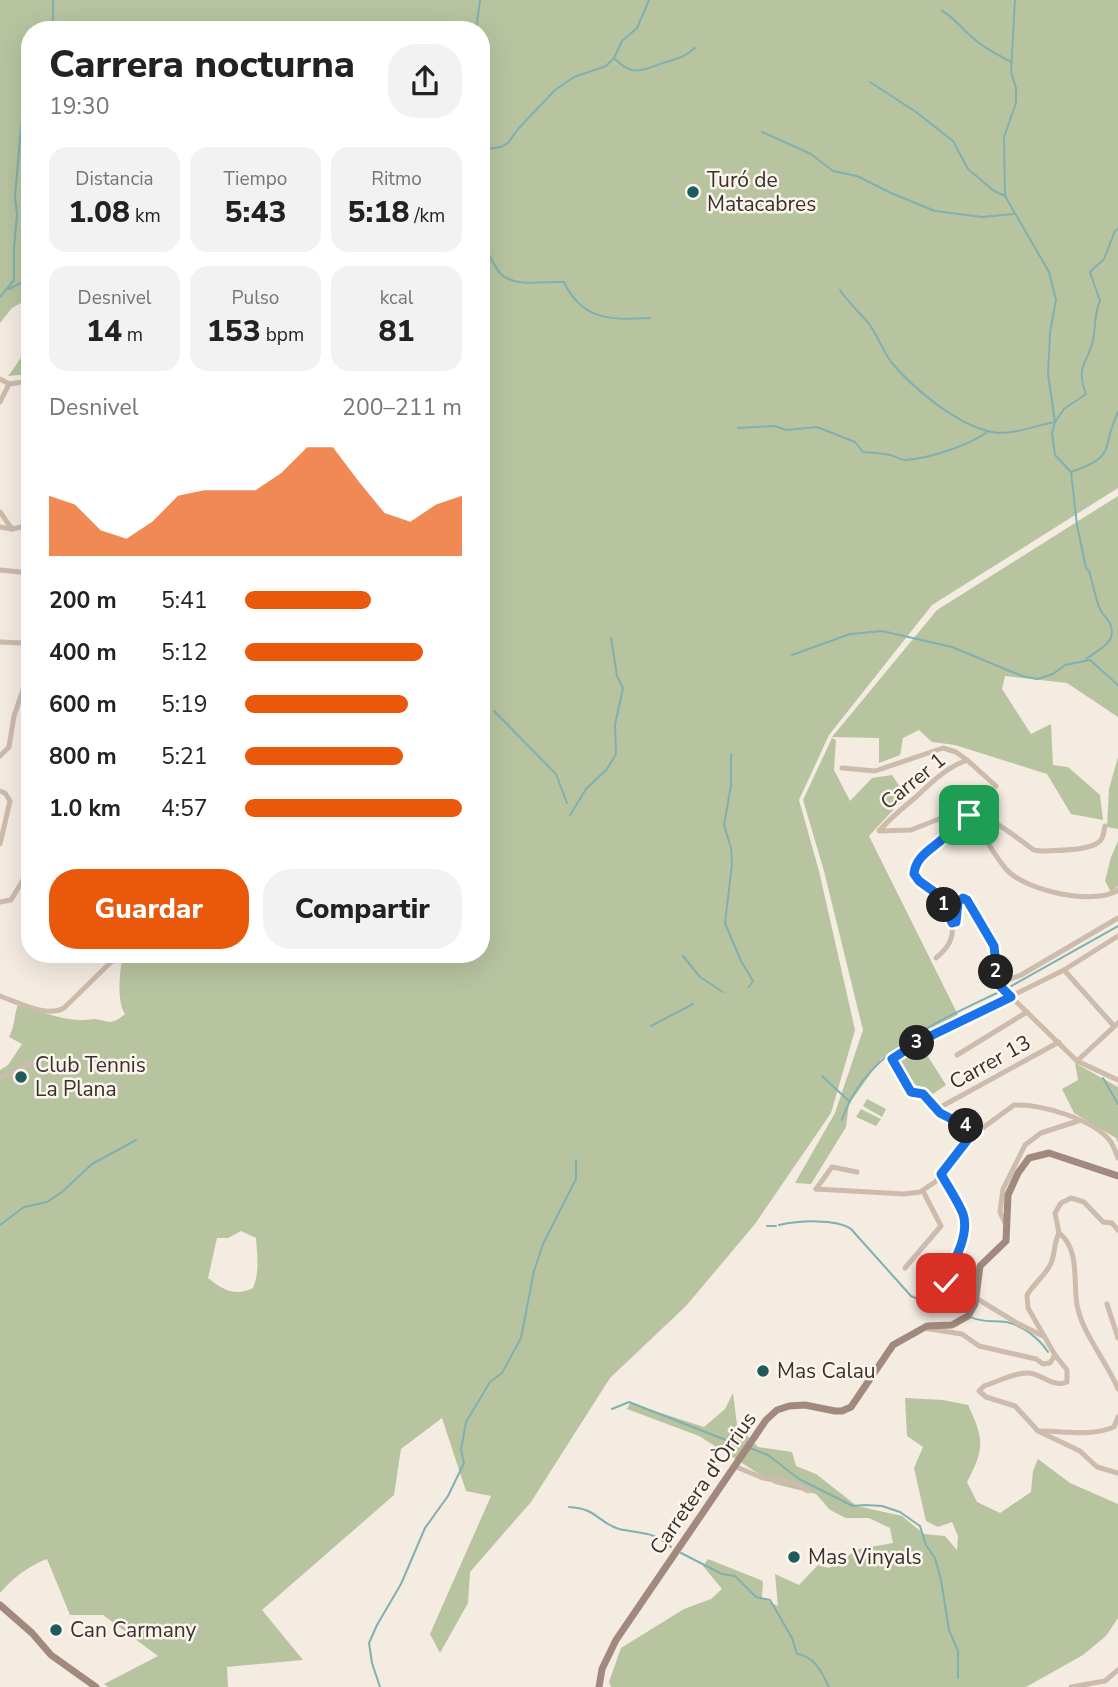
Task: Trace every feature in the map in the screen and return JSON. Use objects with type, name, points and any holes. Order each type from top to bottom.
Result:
[{"type":"street","points":[[0,379],[9,384],[21,382]]},
{"type":"street","points":[[0,402],[9,384]]},
{"type":"street","points":[[0,512],[12,529]]},
{"type":"street","points":[[0,527],[21,527]]},
{"type":"street","points":[[0,570],[21,572]]},
{"type":"street","points":[[0,642],[21,643]]},
{"type":"street","points":[[0,756],[9,747],[13,716],[21,694]]},
{"type":"street","name":"Carrer 1","points":[[842,768],[875,771],[943,748],[956,752],[996,786]]},
{"type":"street","name":"Carrer 1","points":[[959,811],[911,830],[879,831],[929,783],[947,769],[967,760]]},
{"type":"street","points":[[0,791],[5,793],[10,801],[0,844]]},
{"type":"street","points":[[936,958],[951,942],[954,934],[952,923],[940,896],[919,881],[914,874],[918,859],[954,826],[959,811],[1003,828],[1034,850],[1040,851],[1088,848],[1102,838],[1105,826]]},
{"type":"street","points":[[969,815],[1007,870],[1021,881],[1041,889],[1093,897],[1118,890]]},
{"type":"street","points":[[0,902],[11,900],[21,883]]},
{"type":"street","points":[[952,923],[956,922],[958,902],[963,898],[967,900],[994,946],[998,984],[1077,1061],[1118,1080]]},
{"type":"street","points":[[998,984],[1021,975],[1118,918]]},
{"type":"street","points":[[977,1132],[947,1118],[923,1094],[911,1092],[892,1059],[918,1042],[1064,970],[1117,939]]},
{"type":"street","points":[[0,996],[58,1012],[112,963]]},
{"type":"street","points":[[1064,970],[1116,1025],[1077,1061]]},
{"type":"street","points":[[957,1055],[1027,1012]]},
{"type":"street","name":"Carrer 13","points":[[937,1109],[1059,1042]]},
{"type":"street","points":[[0,1078],[32,1063]]},
{"type":"street","points":[[857,1172],[832,1167],[816,1189],[904,1195],[923,1191],[941,1174],[969,1138],[1014,1105],[1065,1113],[1079,1120],[1109,1140],[1118,1158]]},
{"type":"street","points":[[1007,1230],[1000,1212],[1003,1189],[1025,1145],[1041,1133],[1079,1120]]},
{"type":"street","points":[[1007,1230],[1008,1195],[1022,1167],[1032,1156],[1049,1153],[1118,1176]]},
{"type":"street","points":[[941,1174],[963,1215],[965,1227],[960,1246],[945,1279],[946,1283],[1043,1336]]},
{"type":"street","points":[[905,1268],[941,1226],[923,1191]]},
{"type":"street","points":[[1118,1230],[1112,1223],[1102,1222],[1084,1202],[1071,1198],[1061,1203],[1055,1213],[1059,1233],[1049,1266],[1027,1295],[1028,1308],[1043,1336],[1067,1370],[1067,1382],[1062,1384],[1029,1373],[984,1386],[979,1391],[986,1397],[1015,1406],[1038,1431],[1080,1451],[1097,1467],[1118,1473]]},
{"type":"street","name":"Carretera d'Òrrius","points":[[599,1687],[601,1669],[616,1640],[760,1427],[777,1410],[797,1405],[835,1411],[851,1407],[893,1345],[922,1328],[934,1324],[952,1325],[968,1316],[976,1298],[981,1266],[1003,1245],[1007,1230]]},
{"type":"street","points":[[1059,1233],[1067,1240],[1072,1251],[1077,1309],[1118,1389]]},
{"type":"street","points":[[1107,1304],[1118,1338]]},
{"type":"street","points":[[922,1328],[962,1334],[979,1346],[1036,1359],[1043,1364],[1050,1363],[1055,1355]]},
{"type":"street","points":[[1038,1431],[1084,1434],[1102,1432],[1114,1427],[1118,1417]]},
{"type":"street","points":[[734,1466],[763,1478],[796,1484],[808,1491]]},
{"type":"street","points":[[0,1605],[51,1654],[96,1687]]},
{"type":"street","points":[[1072,1687],[1105,1681],[1118,1670]]},
{"type":"green space","points":[[0,0],[1118,0],[1118,488],[932,605],[829,735],[799,800],[819,871],[855,1030],[831,1113],[755,1224],[686,1306],[610,1378],[531,1502],[470,1572],[468,1603],[440,1653],[430,1634],[491,1496],[466,1491],[442,1418],[401,1449],[394,1495],[262,1610],[303,1660],[227,1667],[228,1687],[108,1687],[104,1684],[158,1656],[103,1615],[70,1615],[47,1559],[21,1573],[0,1593],[0,1070],[8,1065],[22,1044],[9,1037],[18,1005],[80,1020],[113,1021],[125,1014],[120,993],[122,963],[490,963],[490,21],[21,21],[21,303],[12,308],[0,323]],"holes":[[[241,1231],[256,1238],[255,1282],[253,1288],[247,1291],[229,1291],[208,1278],[217,1238],[228,1238]]]},
{"type":"green space","points":[[21,357],[21,375],[8,376]]},
{"type":"green space","points":[[1118,496],[1118,717],[1067,683],[1005,676],[1002,689],[1031,734],[1051,724],[1053,765],[1068,767],[1100,795],[1103,820],[1071,814],[1047,774],[955,745],[932,742],[919,730],[903,738],[900,755],[879,763],[879,738],[832,737],[937,610]]},
{"type":"green space","points":[[832,738],[836,740],[834,770],[850,801],[872,778],[892,775],[906,796],[869,836],[958,1015],[910,1040],[881,1059],[849,1104],[846,1127],[811,1184],[795,1183],[835,1113],[863,1030],[824,871],[803,800]]},
{"type":"green space","points":[[1118,757],[1118,829],[1107,827],[1109,789]]},
{"type":"green space","points":[[1118,841],[1118,886],[1111,892],[1105,881]]},
{"type":"green space","points":[[922,1047],[946,1085],[930,1096],[910,1081],[898,1060]]},
{"type":"green space","points":[[1075,1063],[1118,1087],[1118,1143],[1116,1138],[1074,1113],[1062,1089],[1078,1080]]},
{"type":"green space","points":[[867,1099],[886,1109],[882,1117],[863,1106]]},
{"type":"green space","points":[[861,1109],[881,1119],[876,1126],[856,1117]]},
{"type":"green space","points":[[733,1393],[737,1425],[758,1447],[792,1452],[796,1466],[816,1474],[857,1506],[902,1516],[924,1534],[945,1536],[957,1550],[958,1536],[952,1522],[938,1527],[926,1521],[914,1468],[923,1447],[907,1436],[905,1398],[943,1400],[968,1405],[977,1427],[980,1444],[977,1460],[967,1482],[977,1502],[1000,1513],[1031,1492],[1033,1471],[1038,1459],[1070,1483],[1118,1504],[1118,1618],[1106,1636],[1083,1655],[1026,1687],[611,1687],[609,1682],[621,1648],[684,1609],[711,1599],[722,1589],[703,1566],[708,1559],[763,1581],[762,1598],[778,1606],[775,1574],[799,1585],[818,1565],[829,1568],[859,1549],[893,1543],[890,1528],[869,1518],[846,1518],[830,1510],[816,1494],[775,1484],[699,1436],[627,1409],[630,1403],[704,1427],[725,1409]]},
{"type":"waterway","points":[[53,0],[53,21]]},
{"type":"waterway","points":[[477,21],[480,0]]},
{"type":"waterway","points":[[490,149],[508,143],[555,90],[574,77],[606,66],[614,58],[622,41],[637,28],[649,0]]},
{"type":"waterway","points":[[1015,0],[1011,72],[1016,88],[1016,103],[1004,137],[1005,196],[1049,272],[1056,300],[1050,333],[1048,374],[1055,422],[1052,433],[1055,455],[1071,472]]},
{"type":"waterway","points":[[942,11],[990,51],[1011,62]]},
{"type":"waterway","points":[[615,59],[627,68],[642,70],[686,55],[695,48]]},
{"type":"waterway","points":[[870,82],[916,112],[953,141],[968,169],[994,191],[1005,196]]},
{"type":"waterway","points":[[0,297],[14,280],[17,215],[15,196],[21,129]]},
{"type":"waterway","points":[[762,132],[811,154],[833,171],[857,176],[935,211],[982,217],[1014,214]]},
{"type":"waterway","points":[[840,290],[869,323],[892,363],[937,405],[965,422],[992,432],[1024,430],[1055,422],[1064,409],[1086,394],[1082,370],[1091,348],[1100,301],[1090,272],[1104,259],[1118,229]]},
{"type":"waterway","points":[[490,256],[500,273],[513,281],[564,282],[571,295],[589,311],[611,318],[650,318]]},
{"type":"waterway","points":[[9,289],[21,283]]},
{"type":"waterway","points":[[1086,659],[1106,645],[1112,630],[1100,609],[1086,568],[1077,525],[1071,472],[1102,456],[1118,412]]},
{"type":"waterway","points":[[738,428],[775,426],[786,430],[817,427],[855,442],[863,452],[887,454],[905,460],[948,450],[987,432]]},
{"type":"waterway","points":[[792,655],[850,634],[882,631],[952,647],[1022,676],[1037,679],[1053,674],[1065,665],[1090,660],[1118,685]]},
{"type":"waterway","points":[[570,815],[586,789],[607,769],[616,754],[615,725],[623,688],[617,676],[611,638]]},
{"type":"waterway","points":[[494,711],[556,774],[567,803]]},
{"type":"waterway","points":[[731,754],[731,785],[724,825],[731,848],[732,864],[725,923],[741,961],[753,981],[749,987]]},
{"type":"waterway","points":[[1006,989],[1118,926]]},
{"type":"waterway","points":[[683,956],[700,977],[723,992]]},
{"type":"waterway","points":[[842,1120],[853,1096],[868,1075],[886,1057],[930,1026],[1001,991]]},
{"type":"waterway","points":[[651,1026],[693,1004]]},
{"type":"waterway","points":[[822,1076],[850,1102]]},
{"type":"waterway","points":[[1103,1078],[1118,1104]]},
{"type":"waterway","points":[[0,1225],[24,1207],[47,1202],[92,1164],[136,1140]]},
{"type":"waterway","points":[[380,1687],[369,1643],[401,1584],[425,1528],[448,1496],[464,1463],[461,1450],[466,1422],[490,1382],[502,1373],[521,1338],[534,1271],[543,1244],[576,1179],[576,1160]]},
{"type":"waterway","points":[[779,1225],[816,1221],[836,1223],[851,1229],[911,1296],[927,1303],[962,1309],[965,1312]]},
{"type":"waterway","points":[[767,1226],[776,1226]]},
{"type":"waterway","points":[[971,1317],[1018,1326],[1035,1337],[1048,1352]]},
{"type":"waterway","points":[[612,1409],[629,1402],[741,1446]]},
{"type":"waterway","points":[[750,1448],[768,1455],[799,1479],[853,1506],[882,1506],[900,1512],[920,1526],[926,1545],[935,1558],[941,1580],[949,1630],[958,1651],[958,1678]]},
{"type":"waterway","points":[[569,1507],[585,1510],[619,1529],[653,1536],[671,1547]]},
{"type":"waterway","points":[[681,1553],[722,1574],[735,1576],[756,1597],[770,1600],[792,1638],[797,1654],[813,1662],[829,1687]]},
{"type":"place","name":"Turó de Matacabres","points":[[693,192]]},
{"type":"place","name":"Club Tennis La Plana","points":[[21,1077]]},
{"type":"place","name":"Mas Calau","points":[[763,1371]]},
{"type":"place","name":"Mas Vinyals","points":[[794,1557]]},
{"type":"place","name":"Can Carmany","points":[[56,1630]]},
{"type":"route","points":[[946,1283],[945,1279],[960,1246],[965,1227],[963,1215],[941,1174],[969,1138],[977,1132],[947,1118],[923,1094],[911,1092],[892,1059],[918,1042],[1011,997],[998,984],[994,946],[967,900],[963,898],[958,902],[956,922],[952,923],[940,896],[919,881],[914,874],[918,859],[941,841],[954,826],[959,811],[969,815]]}]
